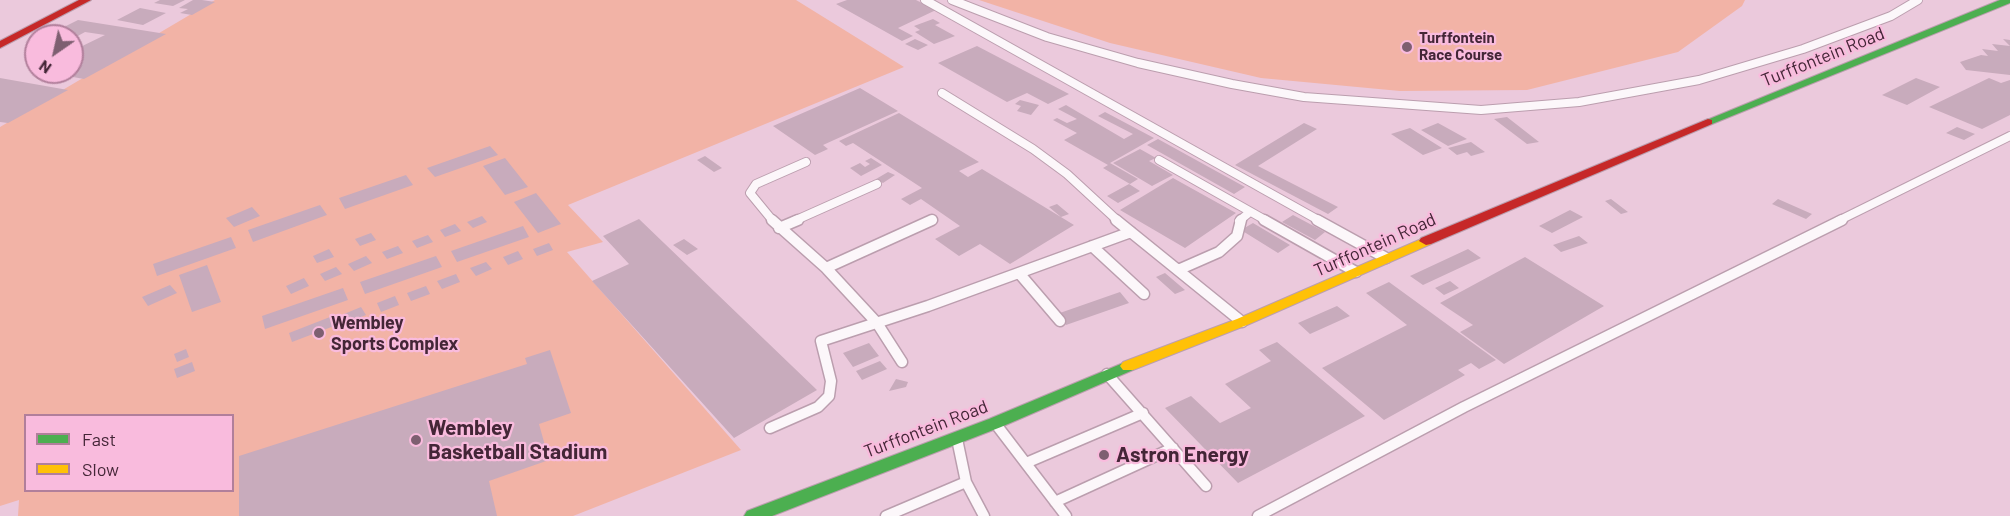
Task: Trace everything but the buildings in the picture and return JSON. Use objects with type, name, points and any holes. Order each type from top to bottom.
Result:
[{"type":"street","points":[[0,45],[86,0]]},
{"type":"street","name":"Turffontein Road","points":[[753,516],[995,423],[1107,374],[1242,322],[1358,273],[1386,258],[1527,200],[1579,175],[2008,0]]},
{"type":"lane","points":[[925,0],[1386,258]]},
{"type":"lane","points":[[952,0],[1047,37],[1138,63],[1232,84],[1304,97],[1481,110],[1579,102],[1699,80],[1803,49],[1891,16],[1918,0]]},
{"type":"lane","points":[[942,93],[1033,149],[1067,174],[1131,232],[1242,322]]},
{"type":"lane","points":[[1258,516],[1464,407],[2010,136]]},
{"type":"lane","points":[[1159,160],[1358,273]]},
{"type":"lane","points":[[806,162],[756,184],[750,193],[780,228],[826,268],[877,323],[902,362]]},
{"type":"lane","points":[[780,228],[878,184]]},
{"type":"lane","points":[[1178,270],[1219,252],[1237,236],[1239,221],[1250,212]]},
{"type":"lane","points":[[826,268],[933,220]]},
{"type":"lane","points":[[770,428],[818,407],[829,396],[831,381],[821,341],[1131,232]]},
{"type":"lane","points":[[1092,246],[1144,294]]},
{"type":"lane","points":[[1019,273],[1060,321]]},
{"type":"lane","points":[[1107,374],[1206,486]]},
{"type":"lane","points":[[1026,463],[1143,413]]},
{"type":"lane","points":[[995,423],[1066,516]]},
{"type":"lane","points":[[957,437],[966,482],[984,516]]},
{"type":"lane","points":[[1055,502],[1173,448]]},
{"type":"lane","points":[[886,516],[966,482]]},
{"type":"shaded area","name":"Wembley Sports Complex","points":[[215,0],[796,0],[904,67],[568,205],[603,242],[567,252],[741,450],[573,516],[18,516],[19,500],[0,506],[0,127],[73,84],[84,84],[84,77]]},
{"type":"shaded area","name":"Turffontein Race Course","points":[[979,0],[1745,0],[1742,6],[1678,52],[1527,90],[1400,91],[1261,78],[1110,43]]},
{"type":"traffic: fast","points":[[1708,122],[2008,0]]},
{"type":"traffic: fast","points":[[753,516],[995,423],[1128,366]]},
{"type":"traffic: slow","points":[[1128,366],[1242,322],[1426,241]]},
{"type":"traffic: jam","points":[[0,45],[86,0]]},
{"type":"traffic: jam","points":[[1426,241],[1708,122]]},
{"type":"place","name":"Turffontein Race Course","points":[[1407,47]]},
{"type":"place","name":"Wembley Sports Complex","points":[[319,333]]},
{"type":"place","name":"Wembley Basketball Stadium","points":[[416,440]]},
{"type":"place","name":"Astron Energy","points":[[1104,455]]}]
